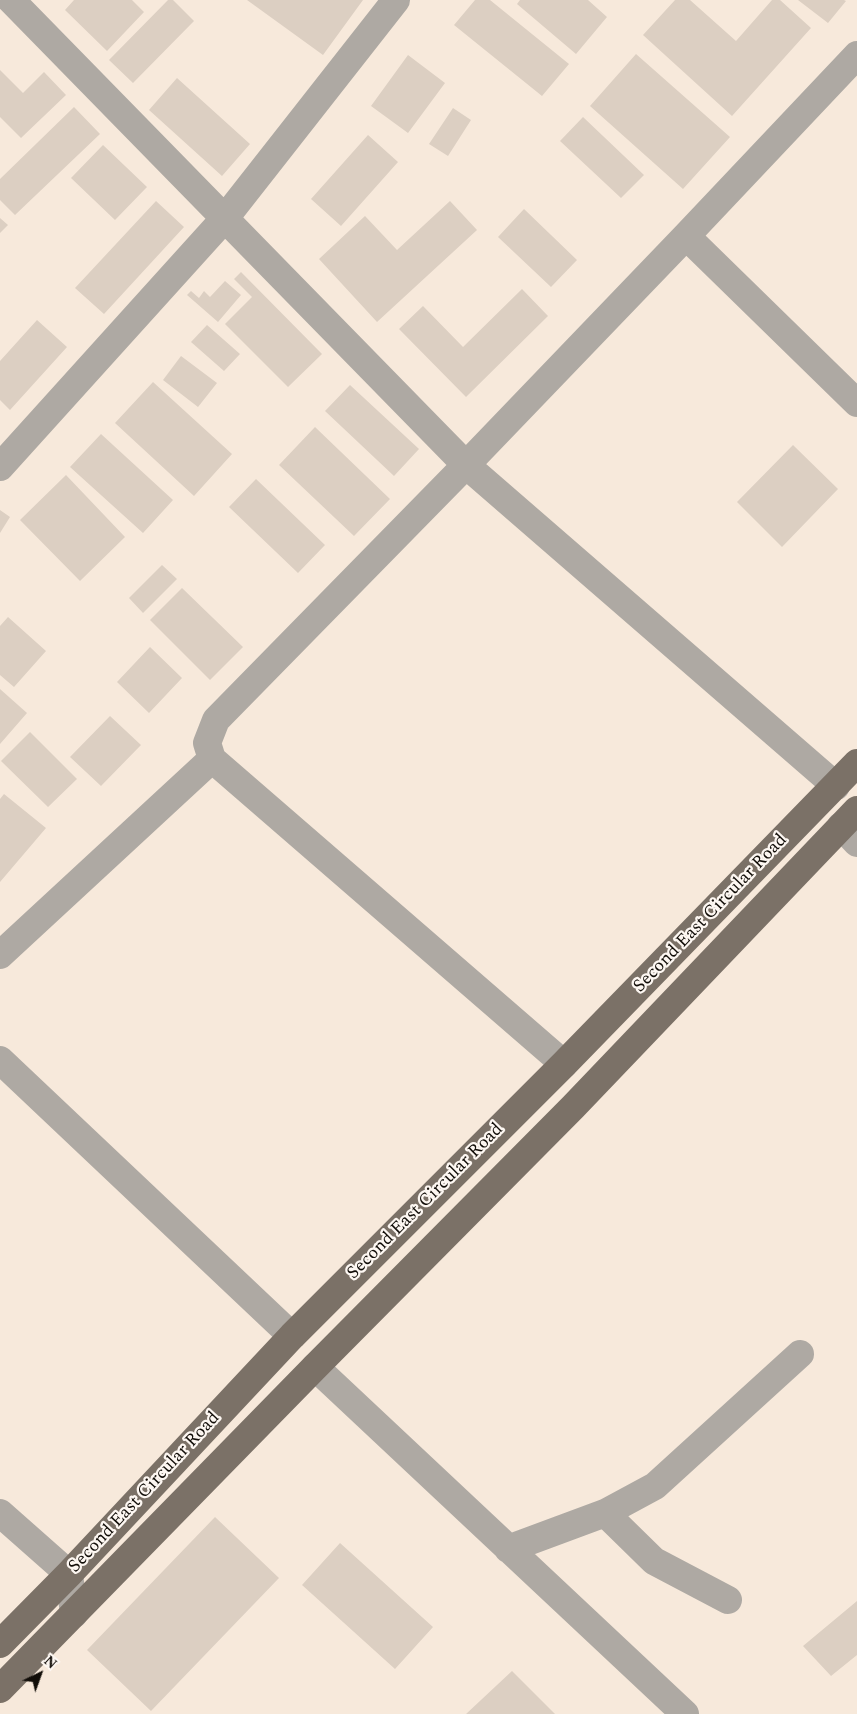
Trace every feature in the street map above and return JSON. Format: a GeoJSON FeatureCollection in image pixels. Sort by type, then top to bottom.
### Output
{"type":"FeatureCollection","features":[{"type":"Feature","properties":{"kind":"main road","name":"Second East Circular Road"},"geometry":{"type":"LineString","coordinates":[[0,1644],[70,1574],[292,1336],[564,1064],[857,763]]}},
{"type":"Feature","properties":{"kind":"main road","name":"Second East Circular Road"},"geometry":{"type":"LineString","coordinates":[[0,1689],[315,1367],[852,826]]}},
{"type":"Feature","properties":{"kind":"street"},"geometry":{"type":"LineString","coordinates":[[0,8],[8,0]]}},
{"type":"Feature","properties":{"kind":"street"},"geometry":{"type":"LineString","coordinates":[[12,0],[466,465],[836,786]]}},
{"type":"Feature","properties":{"kind":"street"},"geometry":{"type":"LineString","coordinates":[[0,467],[225,218],[396,0]]}},
{"type":"Feature","properties":{"kind":"street"},"geometry":{"type":"LineString","coordinates":[[564,1064],[212,759],[207,743],[216,720],[466,465],[857,55]]}},
{"type":"Feature","properties":{"kind":"street"},"geometry":{"type":"LineString","coordinates":[[686,236],[857,404]]}},
{"type":"Feature","properties":{"kind":"street"},"geometry":{"type":"LineString","coordinates":[[0,956],[212,759]]}},
{"type":"Feature","properties":{"kind":"street"},"geometry":{"type":"LineString","coordinates":[[0,1060],[292,1336]]}},
{"type":"Feature","properties":{"kind":"street"},"geometry":{"type":"LineString","coordinates":[[508,1549],[605,1513],[656,1486],[800,1354]]}},
{"type":"Feature","properties":{"kind":"street"},"geometry":{"type":"LineString","coordinates":[[315,1367],[684,1714]]}},
{"type":"Feature","properties":{"kind":"street"},"geometry":{"type":"LineString","coordinates":[[0,1513],[70,1574],[74,1614]]}},
{"type":"Feature","properties":{"kind":"street"},"geometry":{"type":"LineString","coordinates":[[605,1513],[654,1561],[728,1600]]}},
{"type":"Feature","properties":{"kind":"building"},"geometry":{"type":"Polygon","coordinates":[[[74,0],[132,0],[144,12],[107,51],[65,10],[74,0]]]}},
{"type":"Feature","properties":{"kind":"building"},"geometry":{"type":"Polygon","coordinates":[[[168,0],[173,0],[194,21],[133,83],[109,60],[168,0]]]}},
{"type":"Feature","properties":{"kind":"building"},"geometry":{"type":"Polygon","coordinates":[[[247,0],[363,0],[323,55],[247,0]]]}},
{"type":"Feature","properties":{"kind":"building"},"geometry":{"type":"Polygon","coordinates":[[[475,0],[490,0],[569,64],[542,96],[454,25],[475,0]]]}},
{"type":"Feature","properties":{"kind":"building"},"geometry":{"type":"Polygon","coordinates":[[[520,0],[588,0],[607,17],[576,54],[517,4],[520,0]]]}},
{"type":"Feature","properties":{"kind":"building"},"geometry":{"type":"Polygon","coordinates":[[[675,0],[690,0],[736,41],[772,0],[780,0],[811,28],[732,116],[643,35],[675,0]]]}},
{"type":"Feature","properties":{"kind":"building"},"geometry":{"type":"Polygon","coordinates":[[[798,0],[844,0],[846,1],[828,23],[798,0]]]}},
{"type":"Feature","properties":{"kind":"building"},"geometry":{"type":"Polygon","coordinates":[[[636,54],[730,137],[683,189],[590,106],[636,54]]]}},
{"type":"Feature","properties":{"kind":"building"},"geometry":{"type":"Polygon","coordinates":[[[408,55],[445,83],[408,133],[371,106],[408,55]]]}},
{"type":"Feature","properties":{"kind":"building"},"geometry":{"type":"Polygon","coordinates":[[[0,70],[23,93],[44,72],[66,95],[21,138],[0,117],[0,70]]]}},
{"type":"Feature","properties":{"kind":"building"},"geometry":{"type":"Polygon","coordinates":[[[177,78],[250,144],[222,176],[149,110],[177,78]]]}},
{"type":"Feature","properties":{"kind":"building"},"geometry":{"type":"Polygon","coordinates":[[[74,107],[100,134],[15,215],[0,200],[0,179],[74,107]]]}},
{"type":"Feature","properties":{"kind":"building"},"geometry":{"type":"Polygon","coordinates":[[[453,108],[471,120],[448,156],[429,144],[453,108]]]}},
{"type":"Feature","properties":{"kind":"building"},"geometry":{"type":"Polygon","coordinates":[[[583,117],[644,175],[621,198],[560,141],[583,117]]]}},
{"type":"Feature","properties":{"kind":"building"},"geometry":{"type":"Polygon","coordinates":[[[368,135],[398,162],[341,226],[311,199],[368,135]]]}},
{"type":"Feature","properties":{"kind":"building"},"geometry":{"type":"Polygon","coordinates":[[[103,145],[147,187],[115,220],[71,178],[103,145]]]}},
{"type":"Feature","properties":{"kind":"building"},"geometry":{"type":"Polygon","coordinates":[[[156,201],[184,227],[104,314],[75,288],[156,201]]]}},
{"type":"Feature","properties":{"kind":"building"},"geometry":{"type":"Polygon","coordinates":[[[450,201],[477,230],[377,322],[319,259],[365,216],[397,250],[450,201]]]}},
{"type":"Feature","properties":{"kind":"building"},"geometry":{"type":"Polygon","coordinates":[[[524,209],[577,260],[551,287],[498,237],[524,209]]]}},
{"type":"Feature","properties":{"kind":"building"},"geometry":{"type":"Polygon","coordinates":[[[0,218],[8,225],[0,233],[0,218]]]}},
{"type":"Feature","properties":{"kind":"building"},"geometry":{"type":"Polygon","coordinates":[[[241,272],[322,354],[288,387],[225,324],[252,297],[234,279],[241,272]]]}},
{"type":"Feature","properties":{"kind":"building"},"geometry":{"type":"Polygon","coordinates":[[[225,281],[241,295],[218,322],[187,295],[191,291],[199,298],[204,291],[210,297],[225,281]]]}},
{"type":"Feature","properties":{"kind":"building"},"geometry":{"type":"Polygon","coordinates":[[[522,289],[548,316],[466,397],[399,329],[423,306],[463,347],[522,289]]]}},
{"type":"Feature","properties":{"kind":"building"},"geometry":{"type":"Polygon","coordinates":[[[37,320],[67,347],[10,410],[0,400],[0,361],[37,320]]]}},
{"type":"Feature","properties":{"kind":"building"},"geometry":{"type":"Polygon","coordinates":[[[207,325],[240,354],[224,371],[191,342],[207,325]]]}},
{"type":"Feature","properties":{"kind":"building"},"geometry":{"type":"Polygon","coordinates":[[[181,356],[217,383],[198,407],[163,380],[181,356]]]}},
{"type":"Feature","properties":{"kind":"building"},"geometry":{"type":"Polygon","coordinates":[[[153,382],[232,454],[194,496],[115,423],[153,382]]]}},
{"type":"Feature","properties":{"kind":"building"},"geometry":{"type":"Polygon","coordinates":[[[350,385],[419,449],[394,476],[325,411],[350,385]]]}},
{"type":"Feature","properties":{"kind":"building"},"geometry":{"type":"Polygon","coordinates":[[[315,427],[390,499],[354,536],[279,465],[315,427]]]}},
{"type":"Feature","properties":{"kind":"building"},"geometry":{"type":"Polygon","coordinates":[[[101,434],[173,500],[143,533],[70,467],[101,434]]]}},
{"type":"Feature","properties":{"kind":"building"},"geometry":{"type":"Polygon","coordinates":[[[793,445],[838,489],[782,547],[737,502],[793,445]]]}},
{"type":"Feature","properties":{"kind":"building"},"geometry":{"type":"Polygon","coordinates":[[[66,475],[125,537],[80,581],[20,520],[66,475]]]}},
{"type":"Feature","properties":{"kind":"building"},"geometry":{"type":"Polygon","coordinates":[[[256,479],[325,545],[298,573],[229,507],[256,479]]]}},
{"type":"Feature","properties":{"kind":"building"},"geometry":{"type":"Polygon","coordinates":[[[0,510],[10,517],[0,533],[0,510]]]}},
{"type":"Feature","properties":{"kind":"building"},"geometry":{"type":"Polygon","coordinates":[[[162,565],[177,579],[143,613],[129,598],[162,565]]]}},
{"type":"Feature","properties":{"kind":"building"},"geometry":{"type":"Polygon","coordinates":[[[182,588],[243,647],[210,680],[150,620],[182,588]]]}},
{"type":"Feature","properties":{"kind":"building"},"geometry":{"type":"Polygon","coordinates":[[[8,617],[46,651],[14,687],[0,675],[0,626],[8,617]]]}},
{"type":"Feature","properties":{"kind":"building"},"geometry":{"type":"Polygon","coordinates":[[[150,647],[182,678],[149,713],[117,682],[150,647]]]}},
{"type":"Feature","properties":{"kind":"building"},"geometry":{"type":"Polygon","coordinates":[[[0,689],[27,713],[0,744],[0,689]]]}},
{"type":"Feature","properties":{"kind":"building"},"geometry":{"type":"Polygon","coordinates":[[[110,716],[141,745],[101,786],[70,757],[110,716]]]}},
{"type":"Feature","properties":{"kind":"building"},"geometry":{"type":"Polygon","coordinates":[[[30,732],[77,779],[48,807],[1,761],[30,732]]]}},
{"type":"Feature","properties":{"kind":"building"},"geometry":{"type":"Polygon","coordinates":[[[4,794],[46,828],[0,882],[0,799],[4,794]]]}},
{"type":"Feature","properties":{"kind":"building"},"geometry":{"type":"Polygon","coordinates":[[[215,1517],[279,1578],[151,1711],[87,1650],[215,1517]]]}},
{"type":"Feature","properties":{"kind":"building"},"geometry":{"type":"Polygon","coordinates":[[[340,1543],[433,1627],[395,1669],[302,1585],[340,1543]]]}},
{"type":"Feature","properties":{"kind":"building"},"geometry":{"type":"Polygon","coordinates":[[[857,1601],[857,1655],[831,1676],[803,1646],[857,1601]]]}},
{"type":"Feature","properties":{"kind":"building"},"geometry":{"type":"Polygon","coordinates":[[[512,1671],[555,1714],[466,1714],[512,1671]]]}}]}
